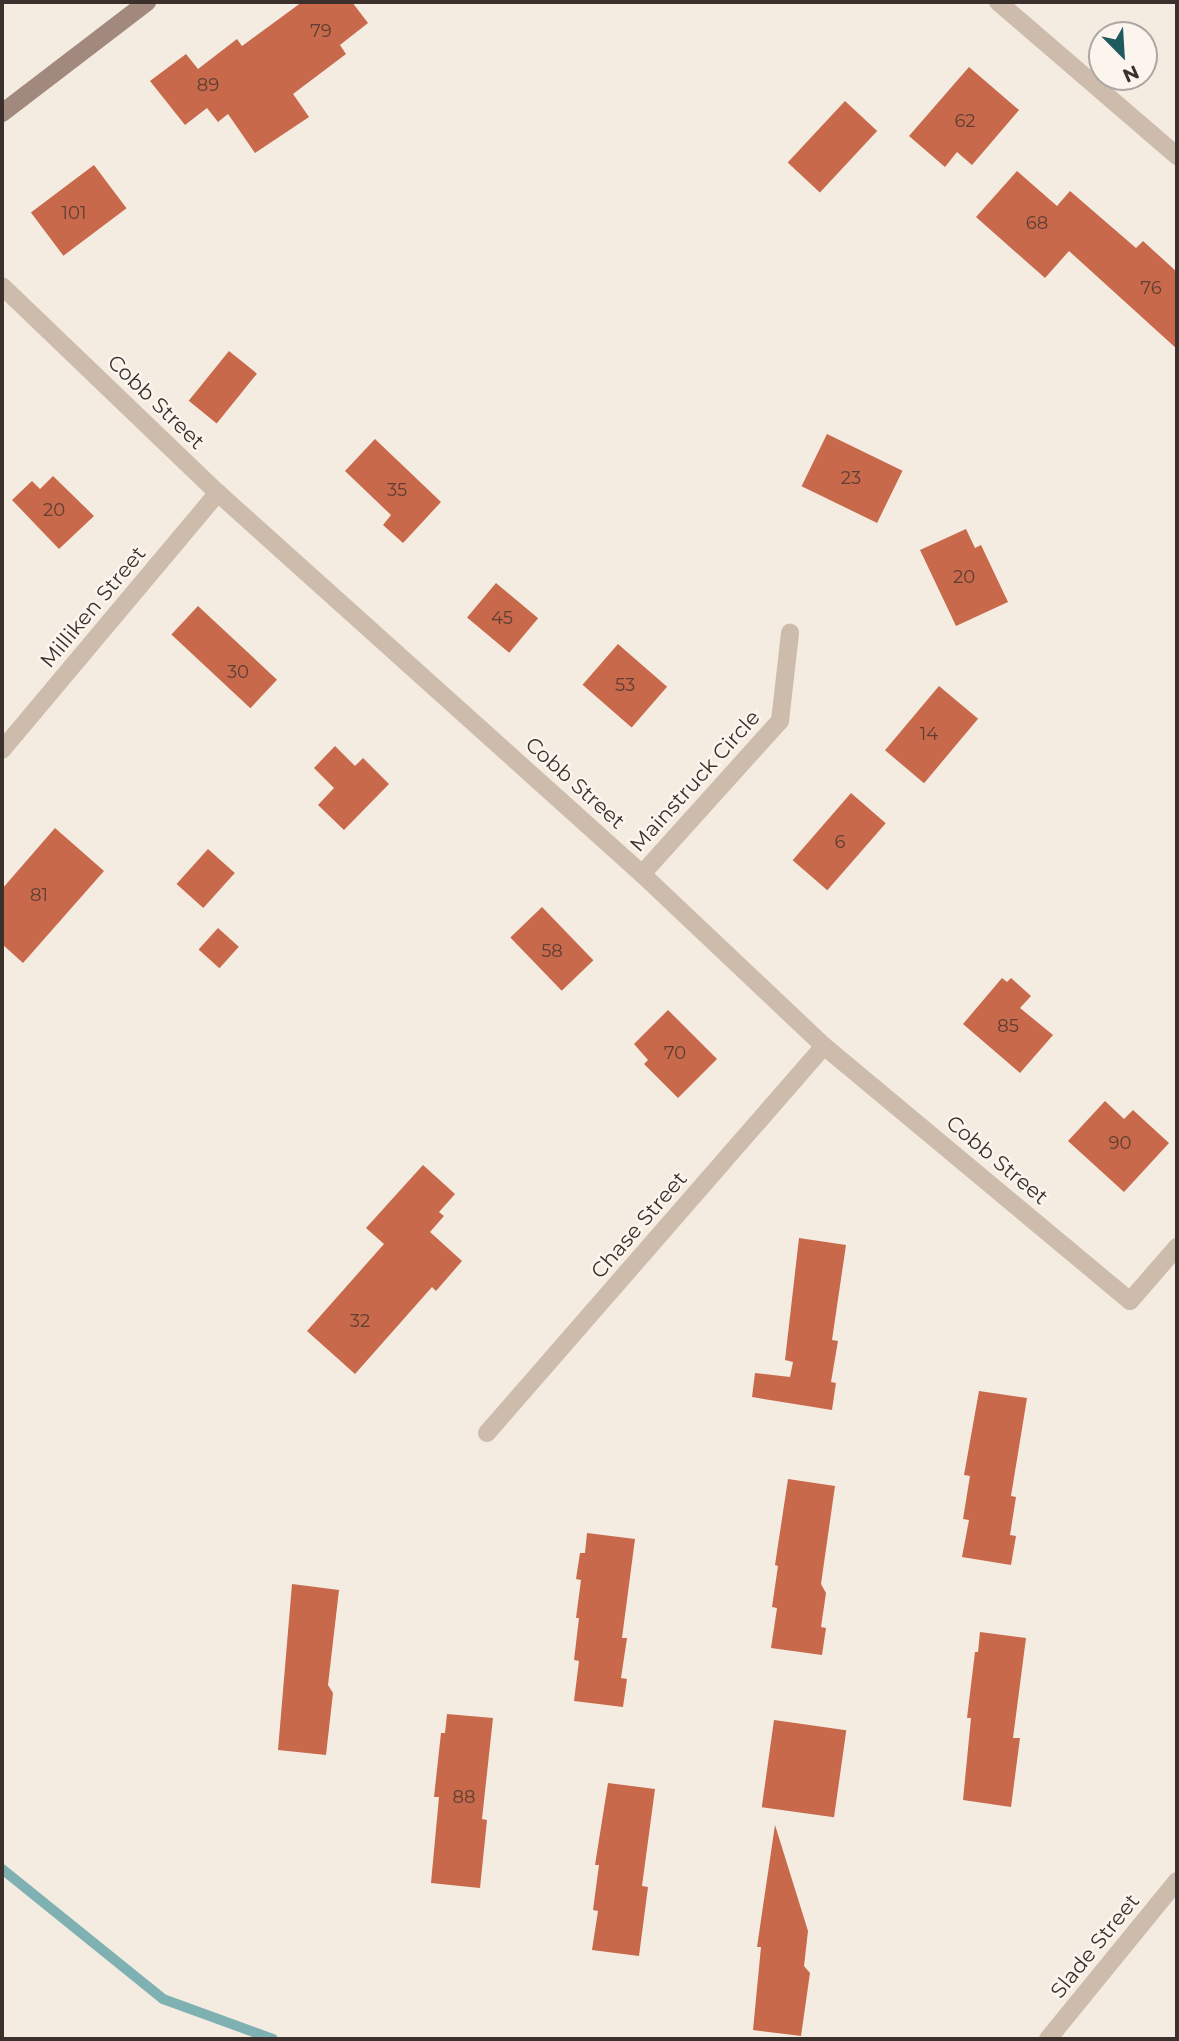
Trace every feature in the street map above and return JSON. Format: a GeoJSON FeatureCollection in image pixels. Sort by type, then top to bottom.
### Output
{"type":"FeatureCollection","features":[{"type":"Feature","properties":{"kind":"main road"},"geometry":{"type":"LineString","coordinates":[[2,113],[147,2]]}},
{"type":"Feature","properties":{"kind":"street"},"geometry":{"type":"LineString","coordinates":[[998,2],[1177,156]]}},
{"type":"Feature","properties":{"kind":"street","name":"Cobb Street"},"geometry":{"type":"LineString","coordinates":[[2,286],[218,494],[642,874],[824,1046],[1130,1301],[1177,1248]]}},
{"type":"Feature","properties":{"kind":"street","name":"Milliken Street"},"geometry":{"type":"LineString","coordinates":[[2,750],[218,494]]}},
{"type":"Feature","properties":{"kind":"street","name":"Mainstruck Circle"},"geometry":{"type":"LineString","coordinates":[[642,874],[780,721],[790,633]]}},
{"type":"Feature","properties":{"kind":"street","name":"Chase Street"},"geometry":{"type":"LineString","coordinates":[[488,1433],[824,1046]]}},
{"type":"Feature","properties":{"kind":"street","name":"Slade Street"},"geometry":{"type":"LineString","coordinates":[[1048,2039],[1177,1881]]}},
{"type":"Feature","properties":{"kind":"building"},"geometry":{"type":"Polygon","coordinates":[[[302,2],[352,2],[368,23],[340,45],[346,54],[293,94],[309,117],[255,153],[228,114],[218,122],[207,108],[185,125],[150,81],[186,54],[198,69],[237,39],[242,46],[302,2]]]}},
{"type":"Feature","properties":{"kind":"building"},"geometry":{"type":"Polygon","coordinates":[[[969,67],[1019,110],[972,165],[957,152],[945,167],[909,136],[969,67]]]}},
{"type":"Feature","properties":{"kind":"building"},"geometry":{"type":"Polygon","coordinates":[[[845,101],[877,131],[820,192],[788,162],[845,101]]]}},
{"type":"Feature","properties":{"kind":"building"},"geometry":{"type":"Polygon","coordinates":[[[94,165],[126,208],[63,256],[31,213],[94,165]]]}},
{"type":"Feature","properties":{"kind":"building"},"geometry":{"type":"Polygon","coordinates":[[[1017,171],[1057,206],[1070,191],[1136,248],[1143,241],[1177,272],[1177,349],[1069,251],[1045,278],[976,217],[1017,171]]]}},
{"type":"Feature","properties":{"kind":"building"},"geometry":{"type":"Polygon","coordinates":[[[229,351],[257,374],[217,423],[189,401],[229,351]]]}},
{"type":"Feature","properties":{"kind":"building"},"geometry":{"type":"Polygon","coordinates":[[[827,434],[902,471],[877,523],[802,486],[827,434]]]}},
{"type":"Feature","properties":{"kind":"building"},"geometry":{"type":"Polygon","coordinates":[[[375,439],[441,502],[403,543],[383,525],[391,515],[345,471],[375,439]]]}},
{"type":"Feature","properties":{"kind":"building"},"geometry":{"type":"Polygon","coordinates":[[[53,476],[94,516],[59,549],[12,500],[32,481],[40,489],[53,476]]]}},
{"type":"Feature","properties":{"kind":"building"},"geometry":{"type":"Polygon","coordinates":[[[966,529],[975,548],[981,545],[1008,602],[956,626],[920,550],[966,529]]]}},
{"type":"Feature","properties":{"kind":"building"},"geometry":{"type":"Polygon","coordinates":[[[496,583],[538,618],[509,653],[467,617],[496,583]]]}},
{"type":"Feature","properties":{"kind":"building"},"geometry":{"type":"Polygon","coordinates":[[[198,606],[277,680],[250,708],[171,635],[198,606]]]}},
{"type":"Feature","properties":{"kind":"building"},"geometry":{"type":"Polygon","coordinates":[[[618,644],[667,687],[632,727],[583,685],[618,644]]]}},
{"type":"Feature","properties":{"kind":"building"},"geometry":{"type":"Polygon","coordinates":[[[939,686],[978,719],[924,783],[885,750],[939,686]]]}},
{"type":"Feature","properties":{"kind":"building"},"geometry":{"type":"Polygon","coordinates":[[[335,746],[355,766],[363,758],[389,784],[344,830],[318,805],[334,788],[314,768],[335,746]]]}},
{"type":"Feature","properties":{"kind":"building"},"geometry":{"type":"Polygon","coordinates":[[[851,793],[886,823],[827,890],[793,860],[851,793]]]}},
{"type":"Feature","properties":{"kind":"building"},"geometry":{"type":"Polygon","coordinates":[[[55,828],[104,871],[23,963],[2,944],[2,889],[55,828]]]}},
{"type":"Feature","properties":{"kind":"building"},"geometry":{"type":"Polygon","coordinates":[[[208,849],[235,873],[203,908],[177,884],[208,849]]]}},
{"type":"Feature","properties":{"kind":"building"},"geometry":{"type":"Polygon","coordinates":[[[542,907],[593,960],[562,991],[510,938],[542,907]]]}},
{"type":"Feature","properties":{"kind":"building"},"geometry":{"type":"Polygon","coordinates":[[[218,928],[239,947],[219,968],[199,950],[218,928]]]}},
{"type":"Feature","properties":{"kind":"building"},"geometry":{"type":"Polygon","coordinates":[[[1002,978],[1007,982],[1011,978],[1031,996],[1020,1008],[1053,1035],[1020,1073],[963,1024],[1002,978]]]}},
{"type":"Feature","properties":{"kind":"building"},"geometry":{"type":"Polygon","coordinates":[[[668,1010],[717,1059],[678,1098],[644,1064],[648,1060],[634,1044],[668,1010]]]}},
{"type":"Feature","properties":{"kind":"building"},"geometry":{"type":"Polygon","coordinates":[[[1105,1101],[1124,1119],[1133,1110],[1169,1143],[1124,1192],[1068,1141],[1105,1101]]]}},
{"type":"Feature","properties":{"kind":"building"},"geometry":{"type":"Polygon","coordinates":[[[423,1165],[455,1194],[439,1212],[444,1216],[430,1232],[462,1261],[436,1291],[432,1287],[355,1374],[307,1331],[384,1244],[366,1228],[423,1165]]]}},
{"type":"Feature","properties":{"kind":"building"},"geometry":{"type":"Polygon","coordinates":[[[799,1238],[846,1245],[832,1340],[838,1341],[831,1382],[836,1383],[832,1410],[752,1397],[755,1373],[790,1377],[793,1362],[785,1360],[799,1238]]]}},
{"type":"Feature","properties":{"kind":"building"},"geometry":{"type":"Polygon","coordinates":[[[979,1391],[1027,1398],[1011,1496],[1016,1497],[1010,1535],[1016,1536],[1011,1565],[962,1557],[969,1520],[963,1519],[970,1476],[964,1475],[979,1391]]]}},
{"type":"Feature","properties":{"kind":"building"},"geometry":{"type":"Polygon","coordinates":[[[788,1479],[835,1486],[821,1584],[826,1593],[821,1627],[826,1628],[822,1655],[771,1648],[777,1608],[772,1607],[778,1566],[775,1565],[788,1479]]]}},
{"type":"Feature","properties":{"kind":"building"},"geometry":{"type":"Polygon","coordinates":[[[587,1533],[635,1539],[622,1638],[627,1638],[621,1678],[627,1679],[623,1707],[574,1701],[579,1661],[574,1660],[579,1618],[576,1618],[581,1580],[576,1579],[580,1553],[585,1553],[587,1533]]]}},
{"type":"Feature","properties":{"kind":"building"},"geometry":{"type":"Polygon","coordinates":[[[292,1584],[339,1590],[328,1685],[333,1693],[326,1755],[278,1750],[292,1584]]]}},
{"type":"Feature","properties":{"kind":"building"},"geometry":{"type":"Polygon","coordinates":[[[980,1632],[1026,1638],[1013,1738],[1020,1738],[1011,1807],[963,1800],[971,1718],[967,1718],[980,1632]]]}},
{"type":"Feature","properties":{"kind":"building"},"geometry":{"type":"Polygon","coordinates":[[[447,1714],[493,1718],[482,1819],[487,1820],[480,1888],[431,1883],[439,1797],[434,1797],[441,1733],[445,1733],[447,1714]]]}},
{"type":"Feature","properties":{"kind":"building"},"geometry":{"type":"Polygon","coordinates":[[[774,1720],[846,1730],[834,1817],[762,1807],[774,1720]]]}},
{"type":"Feature","properties":{"kind":"building"},"geometry":{"type":"Polygon","coordinates":[[[608,1783],[655,1789],[642,1886],[648,1887],[639,1956],[592,1950],[598,1911],[593,1910],[599,1865],[595,1865],[608,1783]]]}},
{"type":"Feature","properties":{"kind":"building"},"geometry":{"type":"Polygon","coordinates":[[[775,1825],[808,1931],[804,1966],[810,1973],[801,2036],[753,2030],[761,1947],[757,1947],[775,1825]]]}},
{"type":"Feature","properties":{"kind":"waterway"},"geometry":{"type":"LineString","coordinates":[[2,1869],[163,1999],[273,2039]]}}]}
